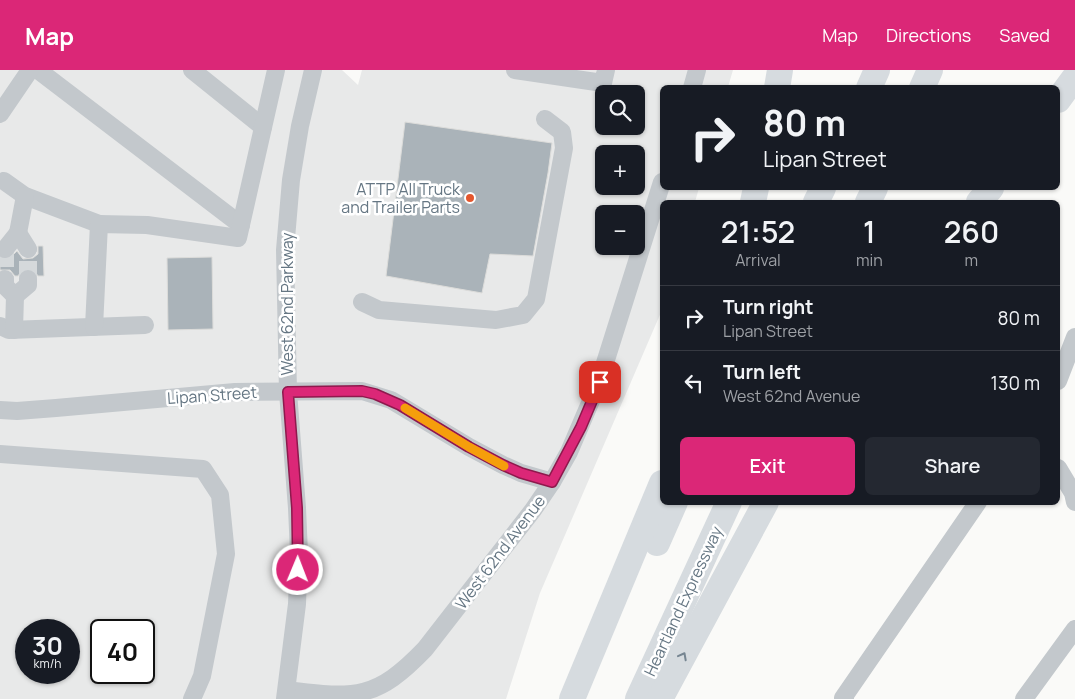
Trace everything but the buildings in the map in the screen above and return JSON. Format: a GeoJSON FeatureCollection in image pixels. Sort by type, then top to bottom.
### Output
{"type":"FeatureCollection","features":[{"type":"Feature","properties":{"kind":"highway"},"geometry":{"type":"LineString","coordinates":[[777,85],[780,70]]}},
{"type":"Feature","properties":{"kind":"highway"},"geometry":{"type":"LineString","coordinates":[[870,85],[877,70]]}},
{"type":"Feature","properties":{"kind":"highway"},"geometry":{"type":"LineString","coordinates":[[923,85],[930,70]]}},
{"type":"Feature","properties":{"kind":"highway"},"geometry":{"type":"LineString","coordinates":[[1060,97],[1075,77]]}},
{"type":"Feature","properties":{"kind":"highway"},"geometry":{"type":"LineString","coordinates":[[1060,102],[1075,87]]}},
{"type":"Feature","properties":{"kind":"highway"},"geometry":{"type":"LineString","coordinates":[[981,200],[989,190]]}},
{"type":"Feature","properties":{"kind":"highway"},"geometry":{"type":"LineString","coordinates":[[572,699],[660,488]]}},
{"type":"Feature","properties":{"kind":"highway"},"geometry":{"type":"LineString","coordinates":[[586,699],[674,505]]}},
{"type":"Feature","properties":{"kind":"highway","name":"Heartland Expressway"},"geometry":{"type":"LineString","coordinates":[[638,699],[728,505]]}},
{"type":"Feature","properties":{"kind":"highway"},"geometry":{"type":"LineString","coordinates":[[660,699],[764,505]]}},
{"type":"Feature","properties":{"kind":"street"},"geometry":{"type":"LineString","coordinates":[[0,114],[30,70]]}},
{"type":"Feature","properties":{"kind":"street"},"geometry":{"type":"LineString","coordinates":[[38,70],[241,225]]}},
{"type":"Feature","properties":{"kind":"street"},"geometry":{"type":"LineString","coordinates":[[192,70],[263,127]]}},
{"type":"Feature","properties":{"kind":"street"},"geometry":{"type":"LineString","coordinates":[[2,183],[25,196],[99,224],[147,225],[238,238],[276,70]]}},
{"type":"Feature","properties":{"kind":"street","name":"West 62nd Parkway"},"geometry":{"type":"LineString","coordinates":[[286,694],[297,604],[298,553],[297,508],[288,392],[285,250],[291,180],[300,126],[313,70]]}},
{"type":"Feature","properties":{"kind":"street"},"geometry":{"type":"LineString","coordinates":[[515,70],[569,74],[603,83],[606,70]]}},
{"type":"Feature","properties":{"kind":"street"},"geometry":{"type":"LineString","coordinates":[[693,85],[697,70]]}},
{"type":"Feature","properties":{"kind":"street"},"geometry":{"type":"LineString","coordinates":[[362,302],[379,310],[496,320],[523,315],[536,299],[564,148],[562,132],[545,119]]}},
{"type":"Feature","properties":{"kind":"street","name":"West 62nd Avenue"},"geometry":{"type":"LineString","coordinates":[[286,694],[354,698],[383,688],[410,666],[510,541],[552,482],[581,427],[600,382],[660,188]]}},
{"type":"Feature","properties":{"kind":"street"},"geometry":{"type":"LineString","coordinates":[[5,249],[18,233],[25,196]]}},
{"type":"Feature","properties":{"kind":"street"},"geometry":{"type":"LineString","coordinates":[[94,327],[99,224]]}},
{"type":"Feature","properties":{"kind":"street"},"geometry":{"type":"LineString","coordinates":[[18,233],[28,249]]}},
{"type":"Feature","properties":{"kind":"street"},"geometry":{"type":"LineString","coordinates":[[5,279],[5,286],[15,296]]}},
{"type":"Feature","properties":{"kind":"street"},"geometry":{"type":"LineString","coordinates":[[28,279],[28,285],[15,296],[7,328],[144,325]]}},
{"type":"Feature","properties":{"kind":"street"},"geometry":{"type":"LineString","coordinates":[[1060,376],[1075,337]]}},
{"type":"Feature","properties":{"kind":"street","name":"Lipan Street"},"geometry":{"type":"LineString","coordinates":[[0,410],[56,408],[235,392],[362,391],[375,394],[409,410],[469,447],[503,465],[521,473],[552,482]]}},
{"type":"Feature","properties":{"kind":"street"},"geometry":{"type":"LineString","coordinates":[[0,454],[203,468],[220,494],[226,554],[202,676],[192,699]]}},
{"type":"Feature","properties":{"kind":"street"},"geometry":{"type":"LineString","coordinates":[[1060,471],[1073,493],[1075,502]]}},
{"type":"Feature","properties":{"kind":"street"},"geometry":{"type":"LineString","coordinates":[[843,699],[976,505]]}},
{"type":"Feature","properties":{"kind":"street"},"geometry":{"type":"LineString","coordinates":[[1024,699],[1075,629]]}},
{"type":"Feature","properties":{"kind":"shaded area"},"geometry":{"type":"Polygon","coordinates":[[[0,70],[342,70],[358,85],[362,70],[733,70],[729,85],[660,85],[660,190],[698,190],[696,200],[660,200],[660,315],[540,593],[506,699],[0,699],[0,70]]]}},
{"type":"Feature","properties":{"kind":"tunnel"},"geometry":{"type":"LineString","coordinates":[[5,249],[5,279]]}},
{"type":"Feature","properties":{"kind":"tunnel"},"geometry":{"type":"LineString","coordinates":[[28,249],[28,279]]}},
{"type":"Feature","properties":{"kind":"slow traffic"},"geometry":{"type":"LineString","coordinates":[[405,408],[504,466]]}},
{"type":"Feature","properties":{"kind":"place","name":"ATTP All Truck and Trailer Parts"},"geometry":{"type":"Point","coordinates":[470,198]}},
{"type":"Feature","properties":{"kind":"route"},"geometry":{"type":"LineString","coordinates":[[298,570],[297,508],[288,392],[362,391],[375,394],[391,400],[503,465],[521,473],[552,482],[569,452],[600,382]]}}]}
